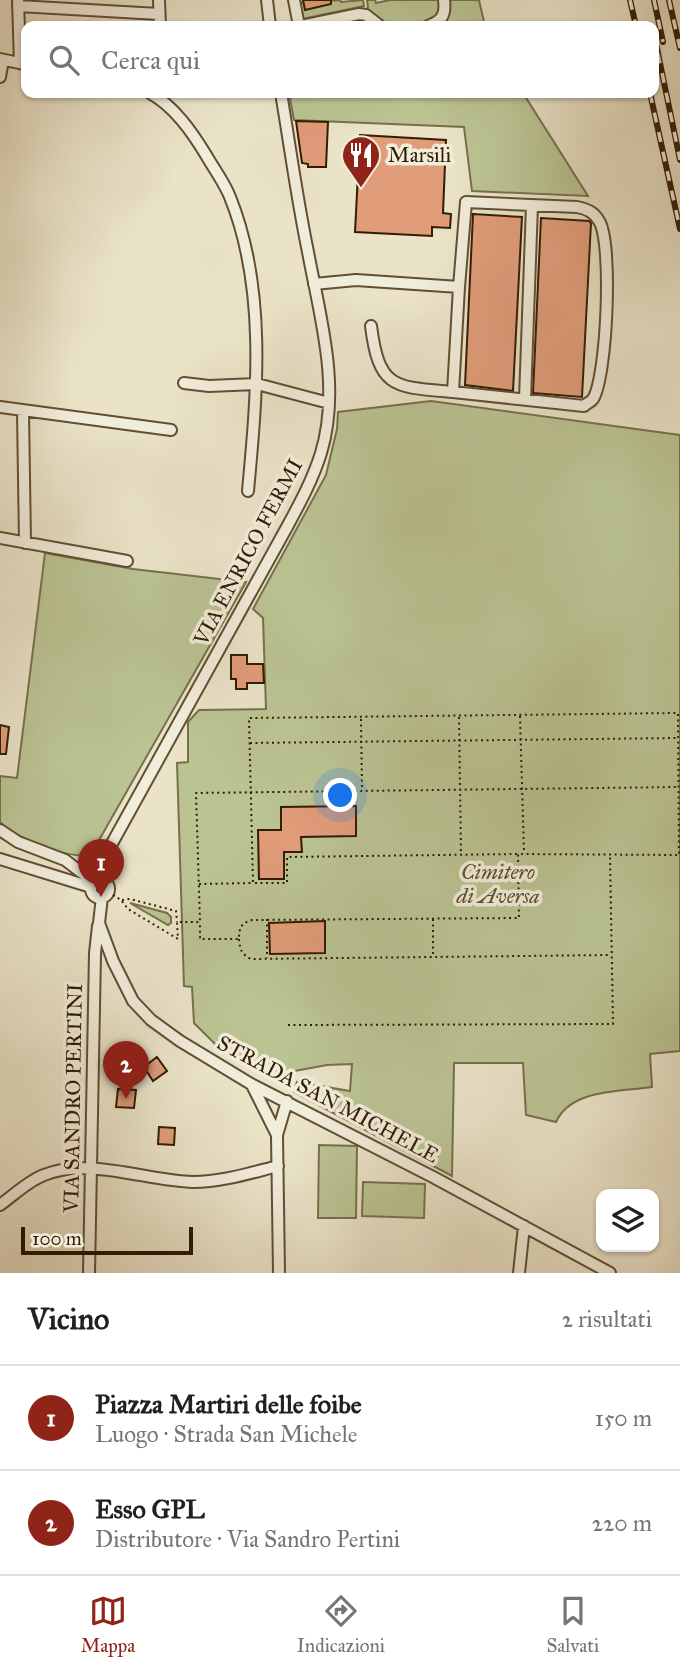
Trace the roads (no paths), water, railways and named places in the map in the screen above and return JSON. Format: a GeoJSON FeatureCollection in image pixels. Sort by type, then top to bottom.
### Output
{"type":"FeatureCollection","features":[{"type":"Feature","properties":{"kind":"street"},"geometry":{"type":"LineString","coordinates":[[159,0],[160,21]]}},
{"type":"Feature","properties":{"kind":"street"},"geometry":{"type":"LineString","coordinates":[[267,0],[269,21]]}},
{"type":"Feature","properties":{"kind":"street"},"geometry":{"type":"LineString","coordinates":[[294,0],[299,21]]}},
{"type":"Feature","properties":{"kind":"street"},"geometry":{"type":"LineString","coordinates":[[439,21],[445,10],[444,0]]}},
{"type":"Feature","properties":{"kind":"street"},"geometry":{"type":"LineString","coordinates":[[21,40],[18,3],[159,14]]}},
{"type":"Feature","properties":{"kind":"street"},"geometry":{"type":"LineString","coordinates":[[325,21],[359,14],[366,15],[374,21]]}},
{"type":"Feature","properties":{"kind":"street"},"geometry":{"type":"LineString","coordinates":[[0,77],[1,59],[21,64]]}},
{"type":"Feature","properties":{"kind":"street"},"geometry":{"type":"LineString","coordinates":[[160,98],[198,142],[229,194],[244,239],[253,293],[257,384],[248,491]]}},
{"type":"Feature","properties":{"kind":"street","name":"VIA ENRICO FERMI"},"geometry":{"type":"LineString","coordinates":[[95,883],[105,856],[310,482],[321,452],[329,403],[329,378],[323,326],[282,98]]}},
{"type":"Feature","properties":{"kind":"street"},"geometry":{"type":"LineString","coordinates":[[371,326],[375,356],[384,374],[396,384],[416,389],[584,406],[593,398],[601,374],[607,313],[606,248],[601,223],[590,210],[577,207],[466,202],[453,392]]}},
{"type":"Feature","properties":{"kind":"street"},"geometry":{"type":"LineString","coordinates":[[525,399],[532,205]]}},
{"type":"Feature","properties":{"kind":"street"},"geometry":{"type":"LineString","coordinates":[[314,284],[356,280],[459,287]]}},
{"type":"Feature","properties":{"kind":"street"},"geometry":{"type":"LineString","coordinates":[[184,383],[209,386],[257,384],[329,403]]}},
{"type":"Feature","properties":{"kind":"street"},"geometry":{"type":"LineString","coordinates":[[0,407],[171,430]]}},
{"type":"Feature","properties":{"kind":"street"},"geometry":{"type":"LineString","coordinates":[[23,411],[25,542]]}},
{"type":"Feature","properties":{"kind":"street"},"geometry":{"type":"LineString","coordinates":[[0,538],[127,561]]}},
{"type":"Feature","properties":{"kind":"street"},"geometry":{"type":"LineString","coordinates":[[0,830],[18,842],[65,860],[95,883]]}},
{"type":"Feature","properties":{"kind":"street"},"geometry":{"type":"LineString","coordinates":[[0,859],[95,883]]}},
{"type":"Feature","properties":{"kind":"street","name":"STRADA SAN MICHELE"},"geometry":{"type":"LineString","coordinates":[[95,883],[94,896],[105,895],[99,923],[123,984],[132,1001],[152,1020],[180,1041],[251,1084],[610,1273]]}},
{"type":"Feature","properties":{"kind":"street","name":"VIA SANDRO PERTINI"},"geometry":{"type":"LineString","coordinates":[[89,1273],[95,953],[99,923]]}},
{"type":"Feature","properties":{"kind":"street"},"geometry":{"type":"LineString","coordinates":[[251,1084],[277,1135]]}},
{"type":"Feature","properties":{"kind":"street"},"geometry":{"type":"LineString","coordinates":[[279,1273],[277,1135],[287,1101]]}},
{"type":"Feature","properties":{"kind":"street"},"geometry":{"type":"LineString","coordinates":[[0,1205],[45,1175],[90,1169],[193,1182],[230,1178],[278,1166]]}},
{"type":"Feature","properties":{"kind":"street"},"geometry":{"type":"LineString","coordinates":[[519,1273],[524,1226]]}},
{"type":"Feature","properties":{"kind":"railway"},"geometry":{"type":"LineString","coordinates":[[630,0],[635,21]]}},
{"type":"Feature","properties":{"kind":"railway"},"geometry":{"type":"LineString","coordinates":[[654,0],[658,21]]}},
{"type":"Feature","properties":{"kind":"railway"},"geometry":{"type":"LineString","coordinates":[[669,0],[680,48]]}},
{"type":"Feature","properties":{"kind":"railway"},"geometry":{"type":"LineString","coordinates":[[659,23],[663,42]]}},
{"type":"Feature","properties":{"kind":"railway"},"geometry":{"type":"LineString","coordinates":[[659,58],[680,160]]}},
{"type":"Feature","properties":{"kind":"railway"},"geometry":{"type":"LineString","coordinates":[[651,98],[680,229]]}},
{"type":"Feature","properties":{"kind":"place","name":"Marsili"},"geometry":{"type":"Point","coordinates":[361,189]}},
{"type":"Feature","properties":{"kind":"place","name":"Piazza Martiri delle foibe"},"geometry":{"type":"Point","coordinates":[101,897]}},
{"type":"Feature","properties":{"kind":"place","name":"Esso GPL"},"geometry":{"type":"Point","coordinates":[126,1099]}},
{"type":"Feature","properties":{"kind":"park label","name":"Cimitero di Aversa"},"geometry":{"type":"Point","coordinates":[498,884]}}]}
